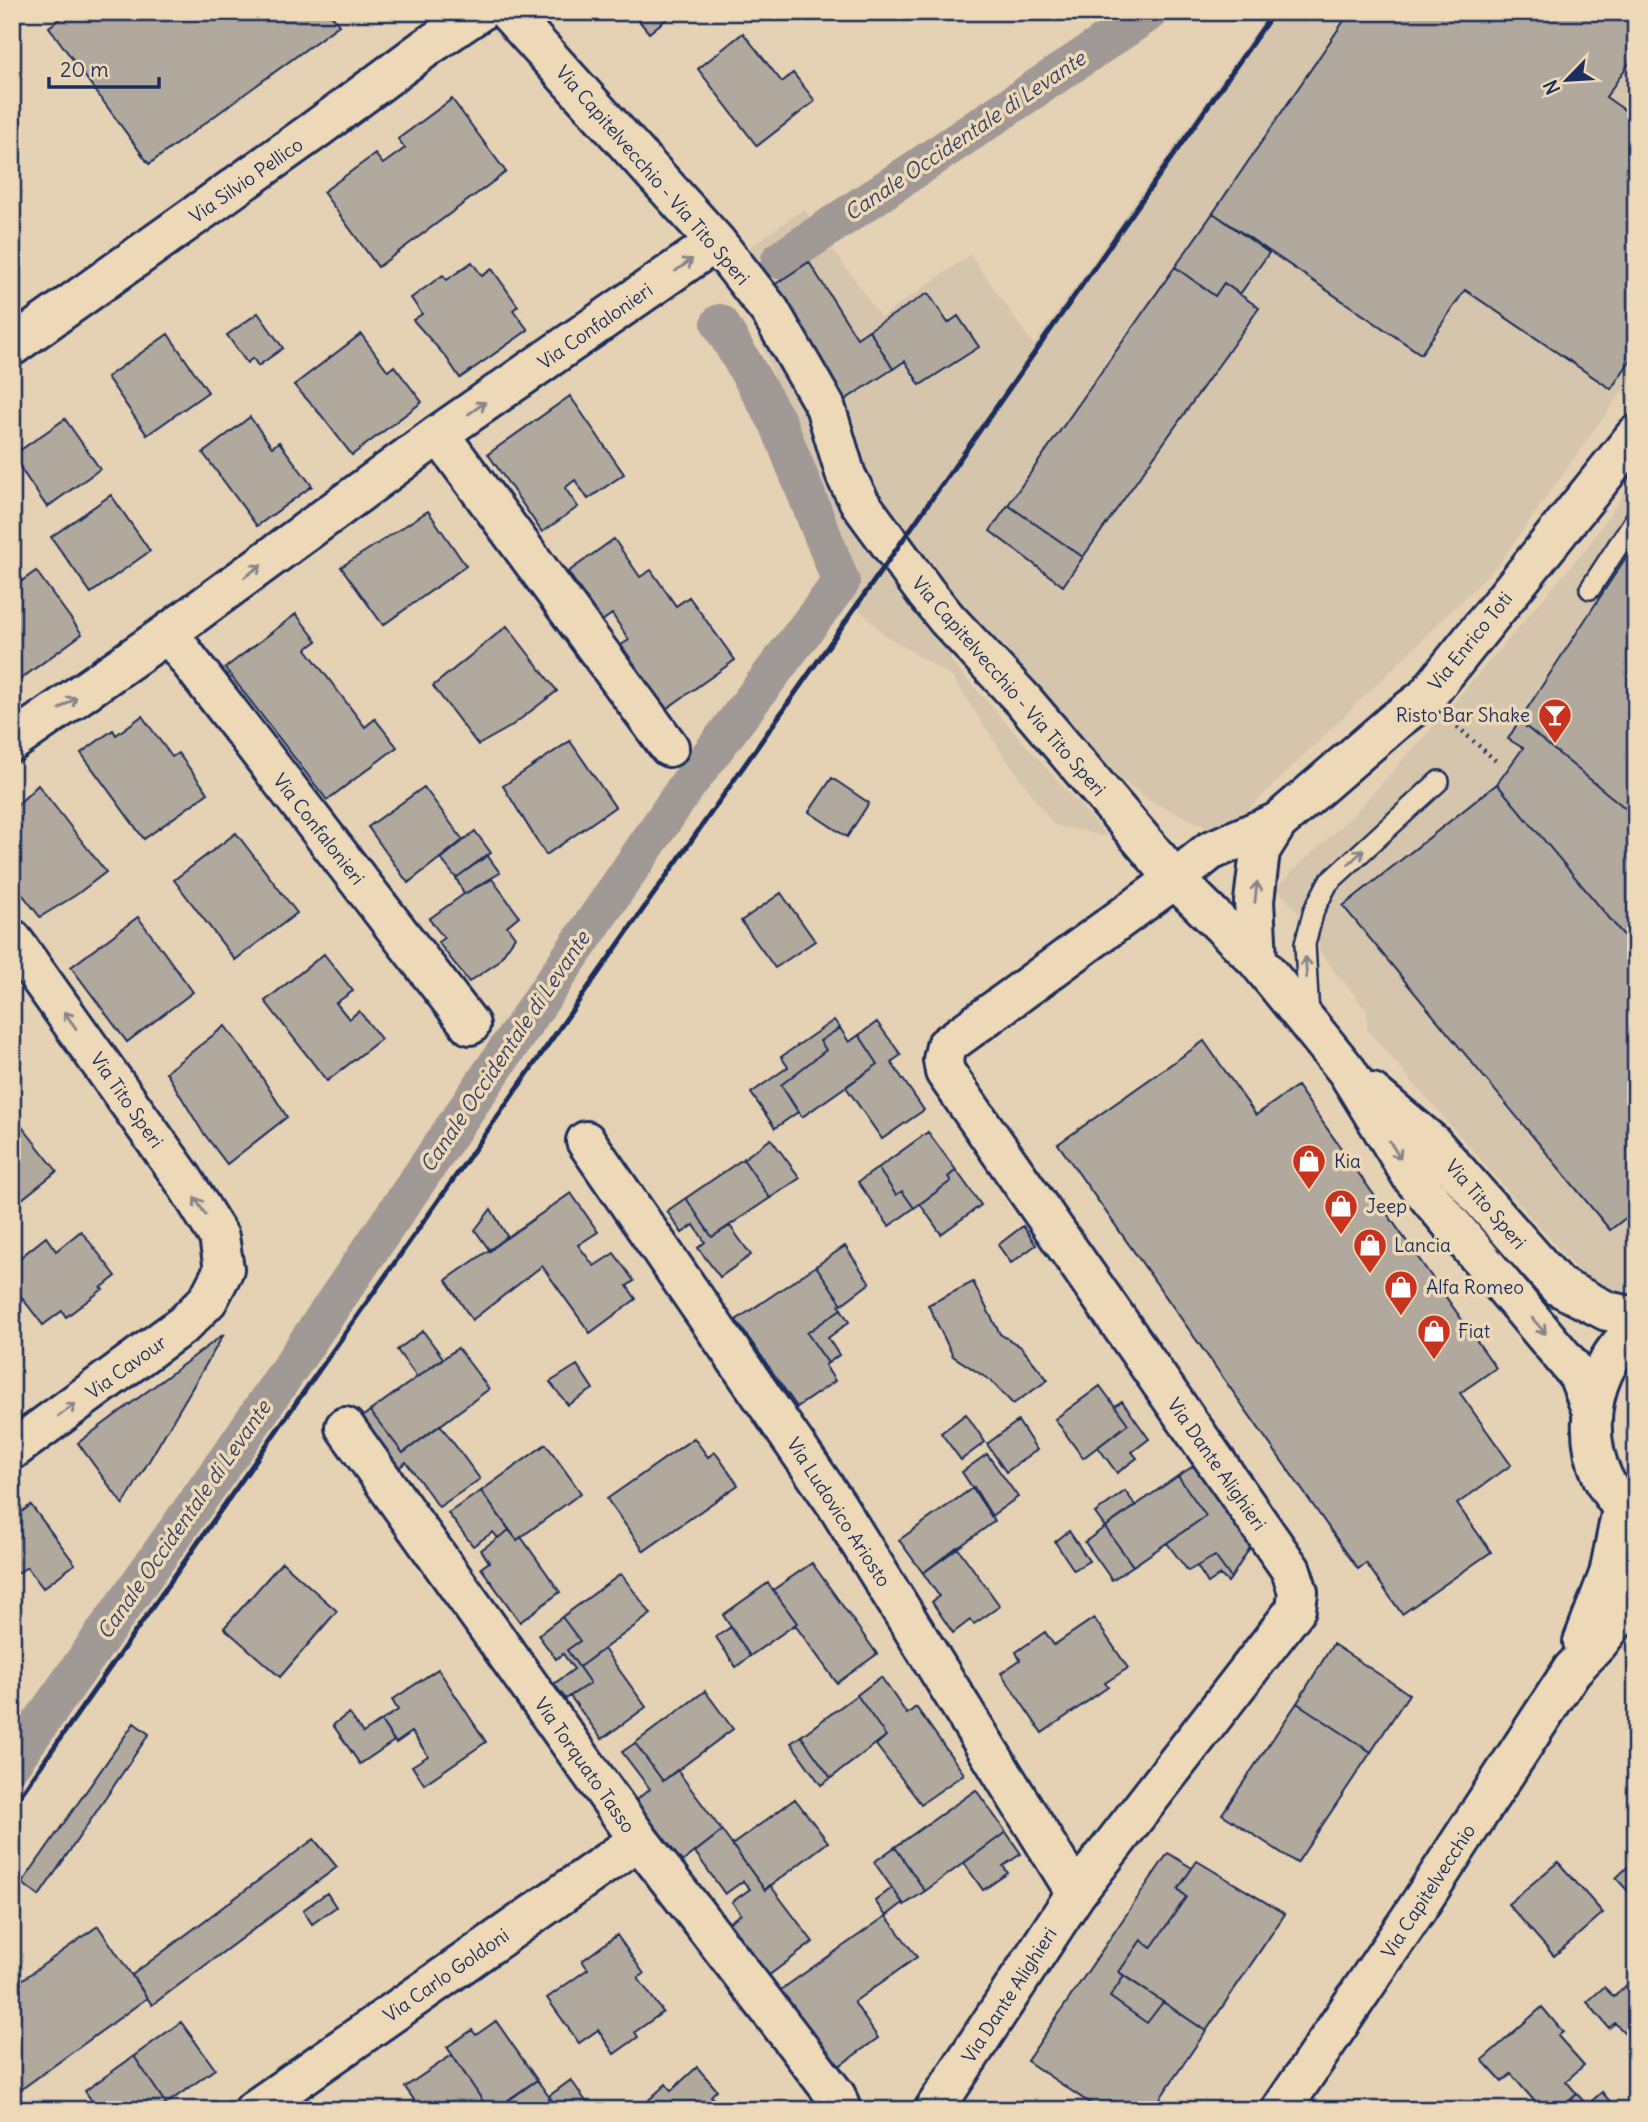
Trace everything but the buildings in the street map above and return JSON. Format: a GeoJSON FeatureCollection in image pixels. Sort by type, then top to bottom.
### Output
{"type":"FeatureCollection","features":[{"type":"Feature","properties":{"kind":"street","name":"Via Silvio Pellico"},"geometry":{"type":"LineString","coordinates":[[12,346],[479,12]]}},
{"type":"Feature","properties":{"kind":"street","name":"Via Capitelvecchio - Via Tito Speri"},"geometry":{"type":"LineString","coordinates":[[508,12],[716,242],[770,311],[825,406],[846,476],[860,503],[947,619],[1024,701],[1175,878],[1257,960],[1346,1071]]}},
{"type":"Feature","properties":{"kind":"street","name":"Via Confalonieri"},"geometry":{"type":"LineString","coordinates":[[12,742],[168,633],[439,434],[716,242]]}},
{"type":"Feature","properties":{"kind":"street"},"geometry":{"type":"LineString","coordinates":[[439,434],[669,747]]}},
{"type":"Feature","properties":{"kind":"street","name":"Via Enrico Toti"},"geometry":{"type":"LineString","coordinates":[[1257,960],[1254,901],[1260,851],[1278,822],[1425,698],[1636,435]]}},
{"type":"Feature","properties":{"kind":"street","name":"Via Confalonieri"},"geometry":{"type":"LineString","coordinates":[[168,633],[470,1025]]}},
{"type":"Feature","properties":{"kind":"street","name":"Via Enrico Toti"},"geometry":{"type":"LineString","coordinates":[[1175,878],[1210,850],[1278,822]]}},
{"type":"Feature","properties":{"kind":"street","name":"Via Dante Alighieri"},"geometry":{"type":"LineString","coordinates":[[934,2110],[1076,1893],[1296,1609],[1298,1592],[1291,1570],[945,1072],[943,1060],[946,1046],[1175,878]]}},
{"type":"Feature","properties":{"kind":"street","name":"Via Tito Speri"},"geometry":{"type":"LineString","coordinates":[[12,939],[183,1179],[219,1237],[224,1269]]}},
{"type":"Feature","properties":{"kind":"street"},"geometry":{"type":"LineString","coordinates":[[1346,1071],[1412,1177],[1578,1375],[1591,1409]]}},
{"type":"Feature","properties":{"kind":"street","name":"Via Tito Speri"},"geometry":{"type":"LineString","coordinates":[[1346,1071],[1433,1144],[1558,1286],[1607,1311],[1636,1317]]}},
{"type":"Feature","properties":{"kind":"street","name":"Via Ludovico Ariosto"},"geometry":{"type":"LineString","coordinates":[[586,1141],[836,1504],[1076,1893]]}},
{"type":"Feature","properties":{"kind":"street","name":"Via Cavour"},"geometry":{"type":"LineString","coordinates":[[12,1450],[184,1324],[208,1300],[224,1269]]}},
{"type":"Feature","properties":{"kind":"street"},"geometry":{"type":"LineString","coordinates":[[1629,1513],[1608,1489],[1596,1460],[1591,1409],[1612,1354],[1636,1330]]}},
{"type":"Feature","properties":{"kind":"street","name":"Via Torquato Tasso"},"geometry":{"type":"LineString","coordinates":[[345,1427],[639,1840],[833,2105]]}},
{"type":"Feature","properties":{"kind":"street","name":"Via Capitelvecchio"},"geometry":{"type":"LineString","coordinates":[[1572,1670],[1629,1513]]}},
{"type":"Feature","properties":{"kind":"street","name":"Via Capitelvecchio"},"geometry":{"type":"LineString","coordinates":[[1281,2110],[1572,1670],[1598,1643],[1636,1594]]}},
{"type":"Feature","properties":{"kind":"street","name":"Via Carlo Goldoni"},"geometry":{"type":"LineString","coordinates":[[254,2110],[639,1840]]}},
{"type":"Feature","properties":{"kind":"lane"},"geometry":{"type":"LineString","coordinates":[[1591,589],[1636,518]]}},
{"type":"Feature","properties":{"kind":"lane"},"geometry":{"type":"LineString","coordinates":[[1309,1025],[1305,944],[1314,910],[1328,883],[1439,781]]}},
{"type":"Feature","properties":{"kind":"path"},"geometry":{"type":"LineString","coordinates":[[1425,698],[1497,762]]}},
{"type":"Feature","properties":{"kind":"shaded area"},"geometry":{"type":"Polygon","coordinates":[[[1269,12],[1636,12],[1636,372],[1498,565],[1235,823],[1207,827],[1152,802],[1079,749],[905,565],[893,583],[954,641],[950,660],[1108,837],[1054,825],[952,677],[885,635],[828,579],[811,502],[771,368],[741,294],[740,254],[804,209],[881,317],[970,255],[1034,345],[1269,12]]]}},
{"type":"Feature","properties":{"kind":"shaded area"},"geometry":{"type":"Polygon","coordinates":[[[1636,476],[1636,1293],[1623,1296],[1578,1271],[1367,1030],[1367,1011],[1320,953],[1318,937],[1276,887],[1352,816],[1429,731],[1585,550],[1636,476]]]}},
{"type":"Feature","properties":{"kind":"waterway","name":"Canale Occidentale di Levante"},"geometry":{"type":"LineString","coordinates":[[780,260],[1150,12]]}},
{"type":"Feature","properties":{"kind":"waterway","name":"Canale Occidentale di Levante"},"geometry":{"type":"LineString","coordinates":[[12,1763],[235,1448],[686,787],[841,582],[778,423],[720,323]]}},
{"type":"Feature","properties":{"kind":"railway"},"geometry":{"type":"LineString","coordinates":[[12,1807],[1274,12]]}},
{"type":"Feature","properties":{"kind":"place","name":"Risto Bar Shake"},"geometry":{"type":"Point","coordinates":[1555,745]}},
{"type":"Feature","properties":{"kind":"place","name":"Kia"},"geometry":{"type":"Point","coordinates":[1309,1191]}},
{"type":"Feature","properties":{"kind":"place","name":"Jeep"},"geometry":{"type":"Point","coordinates":[1341,1236]}},
{"type":"Feature","properties":{"kind":"place","name":"Lancia"},"geometry":{"type":"Point","coordinates":[1370,1275]}},
{"type":"Feature","properties":{"kind":"place","name":"Alfa Romeo"},"geometry":{"type":"Point","coordinates":[1401,1317]}},
{"type":"Feature","properties":{"kind":"place","name":"Fiat"},"geometry":{"type":"Point","coordinates":[1434,1361]}}]}
